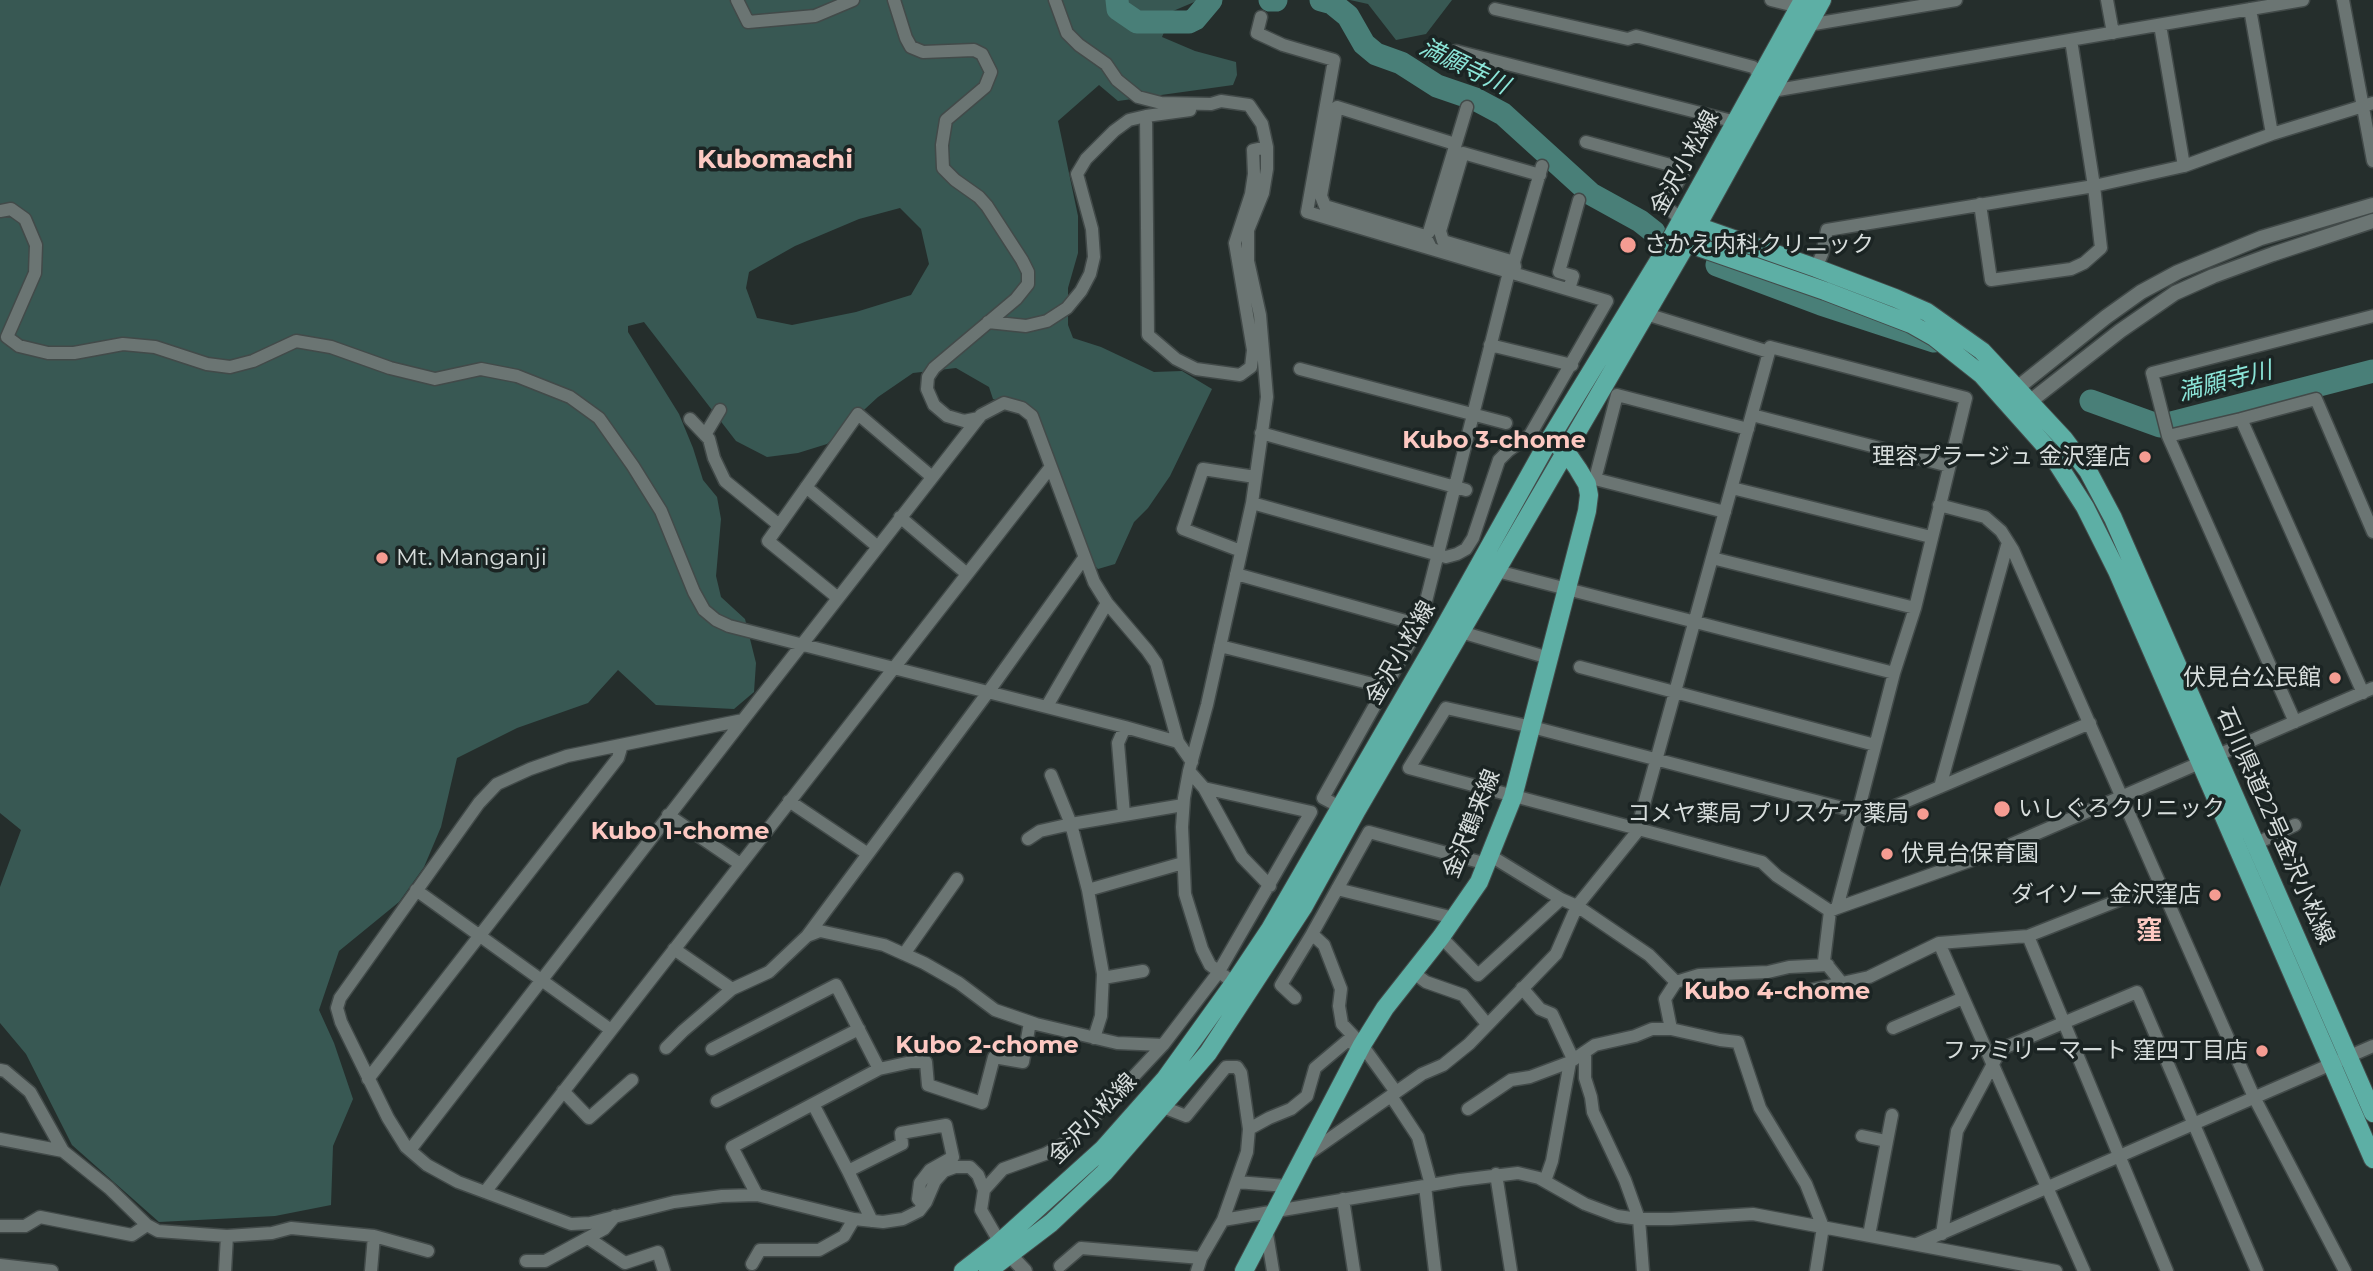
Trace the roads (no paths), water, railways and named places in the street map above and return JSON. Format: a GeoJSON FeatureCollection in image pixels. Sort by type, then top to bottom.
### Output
{"type":"FeatureCollection","features":[{"type":"Feature","properties":{"kind":"main road","name":"金沢小松線"},"geometry":{"type":"LineString","coordinates":[[988,1271],[1004,1249],[1103,1149],[1165,1079],[1270,929],[1548,442],[1637,311],[1772,91],[1822,0]]}},
{"type":"Feature","properties":{"kind":"main road","name":"金沢小松線"},"geometry":{"type":"LineString","coordinates":[[1689,223],[1736,122],[1801,4]]}},
{"type":"Feature","properties":{"kind":"main road","name":"石川県道22号金沢小松線"},"geometry":{"type":"LineString","coordinates":[[1689,223],[1816,268],[1927,312],[1982,351],[2024,407],[2098,532],[2209,759],[2255,844],[2340,1060],[2373,1159]]}},
{"type":"Feature","properties":{"kind":"main road","name":"石川県道22号金沢小松線"},"geometry":{"type":"LineString","coordinates":[[1679,241],[1825,291],[1911,324],[1934,337],[2011,393]]}},
{"type":"Feature","properties":{"kind":"main road","name":"金沢小松線"},"geometry":{"type":"LineString","coordinates":[[963,1271],[1051,1223],[1104,1173],[1208,1053],[1304,906],[1565,450],[1637,311]]}},
{"type":"Feature","properties":{"kind":"main road"},"geometry":{"type":"LineString","coordinates":[[1548,442],[1565,450],[1591,481]]}},
{"type":"Feature","properties":{"kind":"main road","name":"金沢鶴来線"},"geometry":{"type":"LineString","coordinates":[[1244,1271],[1286,1186],[1362,1046],[1385,1008],[1441,937],[1479,882],[1489,860],[1513,797],[1532,727],[1587,511],[1591,481]]}},
{"type":"Feature","properties":{"kind":"main road","name":"石川県道22号金沢小松線"},"geometry":{"type":"LineString","coordinates":[[2209,759],[2340,1060],[2373,1113]]}},
{"type":"Feature","properties":{"kind":"street"},"geometry":{"type":"LineString","coordinates":[[737,0],[748,22],[815,16],[853,0]]}},
{"type":"Feature","properties":{"kind":"street"},"geometry":{"type":"LineString","coordinates":[[894,0],[911,47],[923,52],[974,50],[982,54],[991,72],[985,87],[946,120],[943,169],[987,206],[1028,272],[1028,284],[1022,292],[934,368],[928,377],[927,389],[934,405],[947,416],[964,421],[979,418],[1004,403],[1022,408],[1032,416],[1094,582],[1107,603],[1156,663],[1178,741],[1190,767],[1242,857],[1270,886]]}},
{"type":"Feature","properties":{"kind":"street"},"geometry":{"type":"LineString","coordinates":[[1055,0],[1068,33],[1079,45],[1106,64],[1116,80],[1138,97],[1161,103],[1203,104],[1221,101],[1250,105],[1262,124],[1267,147],[1263,193],[1248,230],[1248,261],[1259,315],[1267,397],[1252,503],[1183,805],[1185,894],[1210,965],[1234,983]]}},
{"type":"Feature","properties":{"kind":"street"},"geometry":{"type":"LineString","coordinates":[[1771,0],[1801,4]]}},
{"type":"Feature","properties":{"kind":"street"},"geometry":{"type":"LineString","coordinates":[[1808,25],[1911,4],[1956,0]]}},
{"type":"Feature","properties":{"kind":"street"},"geometry":{"type":"LineString","coordinates":[[2107,0],[2113,33]]}},
{"type":"Feature","properties":{"kind":"street"},"geometry":{"type":"LineString","coordinates":[[1772,91],[2303,0]]}},
{"type":"Feature","properties":{"kind":"street"},"geometry":{"type":"LineString","coordinates":[[2343,0],[2368,104],[2373,161]]}},
{"type":"Feature","properties":{"kind":"street"},"geometry":{"type":"LineString","coordinates":[[1495,9],[1628,39],[1636,36],[1753,66],[1760,76]]}},
{"type":"Feature","properties":{"kind":"street"},"geometry":{"type":"LineString","coordinates":[[2250,9],[2272,134]]}},
{"type":"Feature","properties":{"kind":"street"},"geometry":{"type":"LineString","coordinates":[[1261,17],[1257,33],[1283,45],[1334,60],[1307,212],[1513,269]]}},
{"type":"Feature","properties":{"kind":"street"},"geometry":{"type":"LineString","coordinates":[[2160,24],[2184,166]]}},
{"type":"Feature","properties":{"kind":"street"},"geometry":{"type":"LineString","coordinates":[[1980,204],[1992,280],[2060,272],[2084,263],[2101,248],[2071,40]]}},
{"type":"Feature","properties":{"kind":"street"},"geometry":{"type":"LineString","coordinates":[[1456,51],[1736,122]]}},
{"type":"Feature","properties":{"kind":"street"},"geometry":{"type":"LineString","coordinates":[[988,322],[1026,326],[1047,321],[1068,308],[1090,274],[1094,257],[1091,229],[1077,174],[1086,159],[1129,120],[1195,109],[1203,104]]}},
{"type":"Feature","properties":{"kind":"street"},"geometry":{"type":"LineString","coordinates":[[1816,268],[1827,230],[2094,186],[2184,166],[2272,134],[2368,104]]}},
{"type":"Feature","properties":{"kind":"street"},"geometry":{"type":"LineString","coordinates":[[1431,248],[1425,236],[1325,206],[1321,196],[1337,107],[1455,144]]}},
{"type":"Feature","properties":{"kind":"street"},"geometry":{"type":"LineString","coordinates":[[1425,236],[1429,232],[1467,107]]}},
{"type":"Feature","properties":{"kind":"street"},"geometry":{"type":"LineString","coordinates":[[1146,116],[1147,335],[1176,359],[1196,369],[1240,375],[1251,367],[1253,350],[1235,243],[1251,194],[1254,150],[1267,147]]}},
{"type":"Feature","properties":{"kind":"street"},"geometry":{"type":"LineString","coordinates":[[1586,142],[1685,169],[1665,206],[1689,223]]}},
{"type":"Feature","properties":{"kind":"street"},"geometry":{"type":"LineString","coordinates":[[1340,807],[1323,798],[1420,625],[1437,556],[1460,489],[1473,413],[1490,345],[1513,269],[1541,171],[1463,153],[1440,231],[1443,241],[1513,269],[1569,289],[1769,352]]}},
{"type":"Feature","properties":{"kind":"street"},"geometry":{"type":"LineString","coordinates":[[1569,289],[1573,276],[1559,272],[1579,200]]}},
{"type":"Feature","properties":{"kind":"street"},"geometry":{"type":"LineString","coordinates":[[2011,393],[2096,324],[2141,292],[2178,272],[2261,239],[2373,205]]}},
{"type":"Feature","properties":{"kind":"street"},"geometry":{"type":"LineString","coordinates":[[0,211],[11,209],[25,219],[36,245],[35,273],[7,337],[19,346],[48,353],[74,353],[123,344],[155,347],[207,365],[230,367],[253,361],[296,341],[331,347],[390,368],[435,379],[481,369],[517,376],[570,397],[599,418],[661,511],[694,592],[704,610],[716,620],[729,626],[1178,741]]}},
{"type":"Feature","properties":{"kind":"street"},"geometry":{"type":"LineString","coordinates":[[2024,407],[2120,331],[2175,293],[2273,254],[2373,221]]}},
{"type":"Feature","properties":{"kind":"street"},"geometry":{"type":"LineString","coordinates":[[1252,503],[1437,556],[1457,554],[1466,549],[1480,520],[1499,460],[1530,435],[1607,301]]}},
{"type":"Feature","properties":{"kind":"street"},"geometry":{"type":"LineString","coordinates":[[2295,722],[2166,428],[2152,373],[2373,316]]}},
{"type":"Feature","properties":{"kind":"street"},"geometry":{"type":"LineString","coordinates":[[1490,345],[1572,365]]}},
{"type":"Feature","properties":{"kind":"street"},"geometry":{"type":"LineString","coordinates":[[1302,1158],[1422,1074],[1443,1065],[1469,1044],[1556,954],[1577,906],[1638,828],[1770,347],[1966,398],[1915,608],[1894,673],[1834,909],[1824,961],[1841,982]]}},
{"type":"Feature","properties":{"kind":"street"},"geometry":{"type":"LineString","coordinates":[[1300,369],[1506,423]]}},
{"type":"Feature","properties":{"kind":"street"},"geometry":{"type":"LineString","coordinates":[[1725,512],[1591,481],[1617,395],[1748,429]]}},
{"type":"Feature","properties":{"kind":"street"},"geometry":{"type":"LineString","coordinates":[[2166,428],[2241,419],[2315,400],[2373,532]]}},
{"type":"Feature","properties":{"kind":"street"},"geometry":{"type":"LineString","coordinates":[[705,435],[720,410]]}},
{"type":"Feature","properties":{"kind":"street"},"geometry":{"type":"LineString","coordinates":[[838,598],[768,541],[858,414],[932,477]]}},
{"type":"Feature","properties":{"kind":"street"},"geometry":{"type":"LineString","coordinates":[[1752,415],[1949,466]]}},
{"type":"Feature","properties":{"kind":"street"},"geometry":{"type":"LineString","coordinates":[[410,1150],[979,418]]}},
{"type":"Feature","properties":{"kind":"street"},"geometry":{"type":"LineString","coordinates":[[690,419],[705,435],[725,481],[779,525]]}},
{"type":"Feature","properties":{"kind":"street"},"geometry":{"type":"LineString","coordinates":[[2090,723],[1940,787],[1859,816],[1657,759],[1446,708],[1409,768],[1762,862],[1777,876],[1834,909],[1989,854],[2368,691],[2241,419]]}},
{"type":"Feature","properties":{"kind":"street"},"geometry":{"type":"LineString","coordinates":[[1261,433],[1460,489]]}},
{"type":"Feature","properties":{"kind":"street"},"geometry":{"type":"LineString","coordinates":[[1530,435],[1548,442]]}},
{"type":"Feature","properties":{"kind":"street"},"geometry":{"type":"LineString","coordinates":[[485,1192],[1050,468]]}},
{"type":"Feature","properties":{"kind":"street"},"geometry":{"type":"LineString","coordinates":[[1241,551],[1183,529],[1203,469],[1255,477]]}},
{"type":"Feature","properties":{"kind":"street"},"geometry":{"type":"LineString","coordinates":[[806,487],[878,547]]}},
{"type":"Feature","properties":{"kind":"street"},"geometry":{"type":"LineString","coordinates":[[1732,488],[1931,537]]}},
{"type":"Feature","properties":{"kind":"street"},"geometry":{"type":"LineString","coordinates":[[1939,505],[1985,517],[2001,531],[2008,542],[2254,1097],[2345,1271]]}},
{"type":"Feature","properties":{"kind":"street"},"geometry":{"type":"LineString","coordinates":[[900,517],[967,574]]}},
{"type":"Feature","properties":{"kind":"street"},"geometry":{"type":"LineString","coordinates":[[1940,787],[2008,542]]}},
{"type":"Feature","properties":{"kind":"street"},"geometry":{"type":"LineString","coordinates":[[666,1048],[732,989],[769,972],[807,936],[1084,558]]}},
{"type":"Feature","properties":{"kind":"street"},"geometry":{"type":"LineString","coordinates":[[1712,558],[1915,608]]}},
{"type":"Feature","properties":{"kind":"street"},"geometry":{"type":"LineString","coordinates":[[1497,571],[1894,673]]}},
{"type":"Feature","properties":{"kind":"street"},"geometry":{"type":"LineString","coordinates":[[1236,574],[1420,625]]}},
{"type":"Feature","properties":{"kind":"street"},"geometry":{"type":"LineString","coordinates":[[1047,706],[1107,603]]}},
{"type":"Feature","properties":{"kind":"street"},"geometry":{"type":"LineString","coordinates":[[1461,632],[1549,658]]}},
{"type":"Feature","properties":{"kind":"street"},"geometry":{"type":"LineString","coordinates":[[1220,646],[1385,687]]}},
{"type":"Feature","properties":{"kind":"street"},"geometry":{"type":"LineString","coordinates":[[1580,667],[1875,745]]}},
{"type":"Feature","properties":{"kind":"street"},"geometry":{"type":"LineString","coordinates":[[743,720],[567,756],[497,784],[478,803],[340,998],[337,1008],[341,1022],[368,1079],[388,1118],[410,1150],[427,1165],[458,1182],[571,1224],[590,1223],[674,1202],[757,1195],[854,1219],[903,1219],[919,1211],[935,1181],[944,1171],[955,1167],[970,1167],[978,1175],[984,1190],[981,1210],[1004,1249],[1025,1271]]}},
{"type":"Feature","properties":{"kind":"street"},"geometry":{"type":"LineString","coordinates":[[1125,727],[1118,743],[1125,815]]}},
{"type":"Feature","properties":{"kind":"street"},"geometry":{"type":"LineString","coordinates":[[368,1079],[618,758],[622,745]]}},
{"type":"Feature","properties":{"kind":"street"},"geometry":{"type":"LineString","coordinates":[[1051,775],[1071,824],[1088,890],[1103,978],[1101,1016],[1094,1038]]}},
{"type":"Feature","properties":{"kind":"street"},"geometry":{"type":"LineString","coordinates":[[984,1190],[1003,1170],[1045,1154],[1067,1142],[1105,1107],[1163,1045],[1219,973],[1311,812],[1204,788]]}},
{"type":"Feature","properties":{"kind":"street"},"geometry":{"type":"LineString","coordinates":[[789,801],[868,854]]}},
{"type":"Feature","properties":{"kind":"street"},"geometry":{"type":"LineString","coordinates":[[1028,839],[1040,831],[1071,824],[1183,805]]}},
{"type":"Feature","properties":{"kind":"street"},"geometry":{"type":"LineString","coordinates":[[668,816],[740,864]]}},
{"type":"Feature","properties":{"kind":"street"},"geometry":{"type":"LineString","coordinates":[[2255,844],[2295,825]]}},
{"type":"Feature","properties":{"kind":"street"},"geometry":{"type":"LineString","coordinates":[[1295,998],[1281,985],[1369,831],[1489,860],[1577,906],[1649,955],[1676,982]]}},
{"type":"Feature","properties":{"kind":"street"},"geometry":{"type":"LineString","coordinates":[[1088,890],[1183,863]]}},
{"type":"Feature","properties":{"kind":"street"},"geometry":{"type":"LineString","coordinates":[[904,954],[957,879]]}},
{"type":"Feature","properties":{"kind":"street"},"geometry":{"type":"LineString","coordinates":[[1797,993],[1869,976],[1940,943],[2028,936],[2161,884]]}},
{"type":"Feature","properties":{"kind":"street"},"geometry":{"type":"LineString","coordinates":[[1337,889],[1454,918]]}},
{"type":"Feature","properties":{"kind":"street"},"geometry":{"type":"LineString","coordinates":[[416,890],[611,1030]]}},
{"type":"Feature","properties":{"kind":"street"},"geometry":{"type":"LineString","coordinates":[[1441,937],[1478,975],[1561,899]]}},
{"type":"Feature","properties":{"kind":"street"},"geometry":{"type":"LineString","coordinates":[[807,936],[820,931],[884,945],[959,983],[995,1010],[1030,1022],[1117,1043],[1163,1045]]}},
{"type":"Feature","properties":{"kind":"street"},"geometry":{"type":"LineString","coordinates":[[1312,934],[1324,945],[1341,989],[1339,1006],[1342,1024],[1362,1046],[1418,1137],[1428,1185],[1436,1271]]}},
{"type":"Feature","properties":{"kind":"street"},"geometry":{"type":"LineString","coordinates":[[2028,936],[2166,1271]]}},
{"type":"Feature","properties":{"kind":"street"},"geometry":{"type":"LineString","coordinates":[[1940,943],[2084,1271]]}},
{"type":"Feature","properties":{"kind":"street"},"geometry":{"type":"LineString","coordinates":[[674,949],[732,989]]}},
{"type":"Feature","properties":{"kind":"street"},"geometry":{"type":"LineString","coordinates":[[1671,1029],[1665,999],[1676,982],[1699,975],[1768,972],[1789,967],[1828,965]]}},
{"type":"Feature","properties":{"kind":"street"},"geometry":{"type":"LineString","coordinates":[[1103,978],[1143,971]]}},
{"type":"Feature","properties":{"kind":"street"},"geometry":{"type":"LineString","coordinates":[[1414,973],[1426,982],[1463,995],[1487,1024]]}},
{"type":"Feature","properties":{"kind":"street"},"geometry":{"type":"LineString","coordinates":[[712,1049],[836,985],[879,1069]]}},
{"type":"Feature","properties":{"kind":"street"},"geometry":{"type":"LineString","coordinates":[[1522,988],[1540,1009],[1552,1014],[1571,1060],[1552,1161],[1545,1181]]}},
{"type":"Feature","properties":{"kind":"street"},"geometry":{"type":"LineString","coordinates":[[1942,1234],[1957,1131],[2001,1049],[2137,992],[2257,1271]]}},
{"type":"Feature","properties":{"kind":"street"},"geometry":{"type":"LineString","coordinates":[[1894,1028],[1963,998]]}},
{"type":"Feature","properties":{"kind":"street"},"geometry":{"type":"LineString","coordinates":[[757,1195],[733,1147],[879,1069],[911,1062],[926,1062],[928,1086],[982,1103],[995,1057],[1023,1062],[1030,1022]]}},
{"type":"Feature","properties":{"kind":"street"},"geometry":{"type":"LineString","coordinates":[[717,1101],[859,1029]]}},
{"type":"Feature","properties":{"kind":"street"},"geometry":{"type":"LineString","coordinates":[[1468,1109],[1511,1080],[1530,1077],[1571,1060],[1595,1045],[1635,1036],[1652,1029],[1671,1029],[1738,1042],[1760,1108],[1806,1184],[1823,1227],[1816,1271]]}},
{"type":"Feature","properties":{"kind":"street"},"geometry":{"type":"LineString","coordinates":[[1249,1129],[1291,1109],[1307,1096],[1315,1068],[1347,1041],[1362,1046]]}},
{"type":"Feature","properties":{"kind":"street"},"geometry":{"type":"LineString","coordinates":[[1917,1244],[2373,1046]]}},
{"type":"Feature","properties":{"kind":"street"},"geometry":{"type":"LineString","coordinates":[[1585,1052],[1584,1078],[1593,1112],[1625,1180],[1639,1219],[1643,1271]]}},
{"type":"Feature","properties":{"kind":"street"},"geometry":{"type":"LineString","coordinates":[[1060,1266],[1081,1248],[1199,1264],[1223,1220],[1247,1152],[1249,1129],[1241,1073],[1237,1067],[1226,1067],[1186,1116],[1163,1107]]}},
{"type":"Feature","properties":{"kind":"street"},"geometry":{"type":"LineString","coordinates":[[0,1070],[5,1071],[30,1092],[63,1151],[109,1188],[146,1225],[158,1231],[227,1236],[272,1233],[291,1228],[374,1236],[428,1251]]}},
{"type":"Feature","properties":{"kind":"street"},"geometry":{"type":"LineString","coordinates":[[563,1091],[589,1118],[632,1080]]}},
{"type":"Feature","properties":{"kind":"street"},"geometry":{"type":"LineString","coordinates":[[813,1104],[872,1221]]}},
{"type":"Feature","properties":{"kind":"street"},"geometry":{"type":"LineString","coordinates":[[1869,1235],[1892,1115]]}},
{"type":"Feature","properties":{"kind":"street"},"geometry":{"type":"LineString","coordinates":[[848,1171],[902,1144],[901,1133],[946,1125],[953,1157],[930,1170],[920,1183],[918,1199],[923,1205]]}},
{"type":"Feature","properties":{"kind":"street"},"geometry":{"type":"LineString","coordinates":[[1862,1136],[1886,1141]]}},
{"type":"Feature","properties":{"kind":"street"},"geometry":{"type":"LineString","coordinates":[[0,1139],[63,1151]]}},
{"type":"Feature","properties":{"kind":"street"},"geometry":{"type":"LineString","coordinates":[[1223,1220],[1496,1174],[1518,1173],[1545,1181],[1597,1209],[1617,1216],[1639,1219],[1753,1214],[2056,1271]]}},
{"type":"Feature","properties":{"kind":"street"},"geometry":{"type":"LineString","coordinates":[[1496,1174],[1511,1271]]}},
{"type":"Feature","properties":{"kind":"street"},"geometry":{"type":"LineString","coordinates":[[1237,1182],[1286,1186]]}},
{"type":"Feature","properties":{"kind":"street"},"geometry":{"type":"LineString","coordinates":[[1343,1199],[1354,1271]]}},
{"type":"Feature","properties":{"kind":"street"},"geometry":{"type":"LineString","coordinates":[[526,1261],[545,1261],[604,1229],[615,1216]]}},
{"type":"Feature","properties":{"kind":"street"},"geometry":{"type":"LineString","coordinates":[[0,1226],[26,1226],[40,1217],[132,1235],[146,1225]]}},
{"type":"Feature","properties":{"kind":"street"},"geometry":{"type":"LineString","coordinates":[[752,1264],[760,1250],[819,1250],[844,1236],[854,1219]]}},
{"type":"Feature","properties":{"kind":"street"},"geometry":{"type":"LineString","coordinates":[[1266,1228],[1273,1271]]}},
{"type":"Feature","properties":{"kind":"street"},"geometry":{"type":"LineString","coordinates":[[225,1271],[227,1236]]}},
{"type":"Feature","properties":{"kind":"street"},"geometry":{"type":"LineString","coordinates":[[371,1271],[374,1236]]}},
{"type":"Feature","properties":{"kind":"street"},"geometry":{"type":"LineString","coordinates":[[588,1238],[625,1263],[658,1252],[664,1271]]}},
{"type":"Feature","properties":{"kind":"street"},"geometry":{"type":"LineString","coordinates":[[0,1265],[52,1271]]}},
{"type":"Feature","properties":{"kind":"waterway","name":"満願寺川"},"geometry":{"type":"LineString","coordinates":[[1117,0],[1118,9],[1137,22],[1189,22],[1195,19],[1211,0]]}},
{"type":"Feature","properties":{"kind":"waterway","name":"満願寺川"},"geometry":{"type":"LineString","coordinates":[[1270,0],[1276,0]]}},
{"type":"Feature","properties":{"kind":"waterway","name":"満願寺川"},"geometry":{"type":"LineString","coordinates":[[1321,0],[1332,3],[1348,16],[1364,44],[1376,54],[1401,63],[1437,86],[1475,99],[1503,114],[1591,194],[1640,221],[1654,232]]}},
{"type":"Feature","properties":{"kind":"waterway","name":"満願寺川"},"geometry":{"type":"LineString","coordinates":[[1717,265],[1821,304],[1934,341]]}},
{"type":"Feature","properties":{"kind":"waterway","name":"満願寺川"},"geometry":{"type":"LineString","coordinates":[[2091,401],[2160,426],[2373,371]]}},
{"type":"Feature","properties":{"kind":"place","name":"さかえ内科クリニック"},"geometry":{"type":"Point","coordinates":[1628,245]}},
{"type":"Feature","properties":{"kind":"place","name":"理容プラージュ 金沢窪店"},"geometry":{"type":"Point","coordinates":[2145,457]}},
{"type":"Feature","properties":{"kind":"place","name":"Mt. Manganji"},"geometry":{"type":"Point","coordinates":[382,558]}},
{"type":"Feature","properties":{"kind":"place","name":"伏見台公民館"},"geometry":{"type":"Point","coordinates":[2335,678]}},
{"type":"Feature","properties":{"kind":"place","name":"いしぐろクリニック"},"geometry":{"type":"Point","coordinates":[2002,809]}},
{"type":"Feature","properties":{"kind":"place","name":"コメヤ薬局 プリスケア薬局"},"geometry":{"type":"Point","coordinates":[1923,814]}},
{"type":"Feature","properties":{"kind":"place","name":"伏見台保育園"},"geometry":{"type":"Point","coordinates":[1887,854]}},
{"type":"Feature","properties":{"kind":"place","name":"ダイソー 金沢窪店"},"geometry":{"type":"Point","coordinates":[2215,895]}},
{"type":"Feature","properties":{"kind":"place","name":"ファミリーマート 窪四丁目店"},"geometry":{"type":"Point","coordinates":[2262,1051]}},
{"type":"Feature","properties":{"kind":"district","name":"Kubomachi"},"geometry":{"type":"Point","coordinates":[775,160]}},
{"type":"Feature","properties":{"kind":"district","name":"Kubo 3-chome"},"geometry":{"type":"Point","coordinates":[1494,441]}},
{"type":"Feature","properties":{"kind":"district","name":"Kubo 1-chome"},"geometry":{"type":"Point","coordinates":[680,832]}},
{"type":"Feature","properties":{"kind":"district","name":"窪"},"geometry":{"type":"Point","coordinates":[2149,931]}},
{"type":"Feature","properties":{"kind":"district","name":"Kubo 4-chome"},"geometry":{"type":"Point","coordinates":[1777,992]}},
{"type":"Feature","properties":{"kind":"district","name":"Kubo 2-chome"},"geometry":{"type":"Point","coordinates":[987,1046]}}]}
